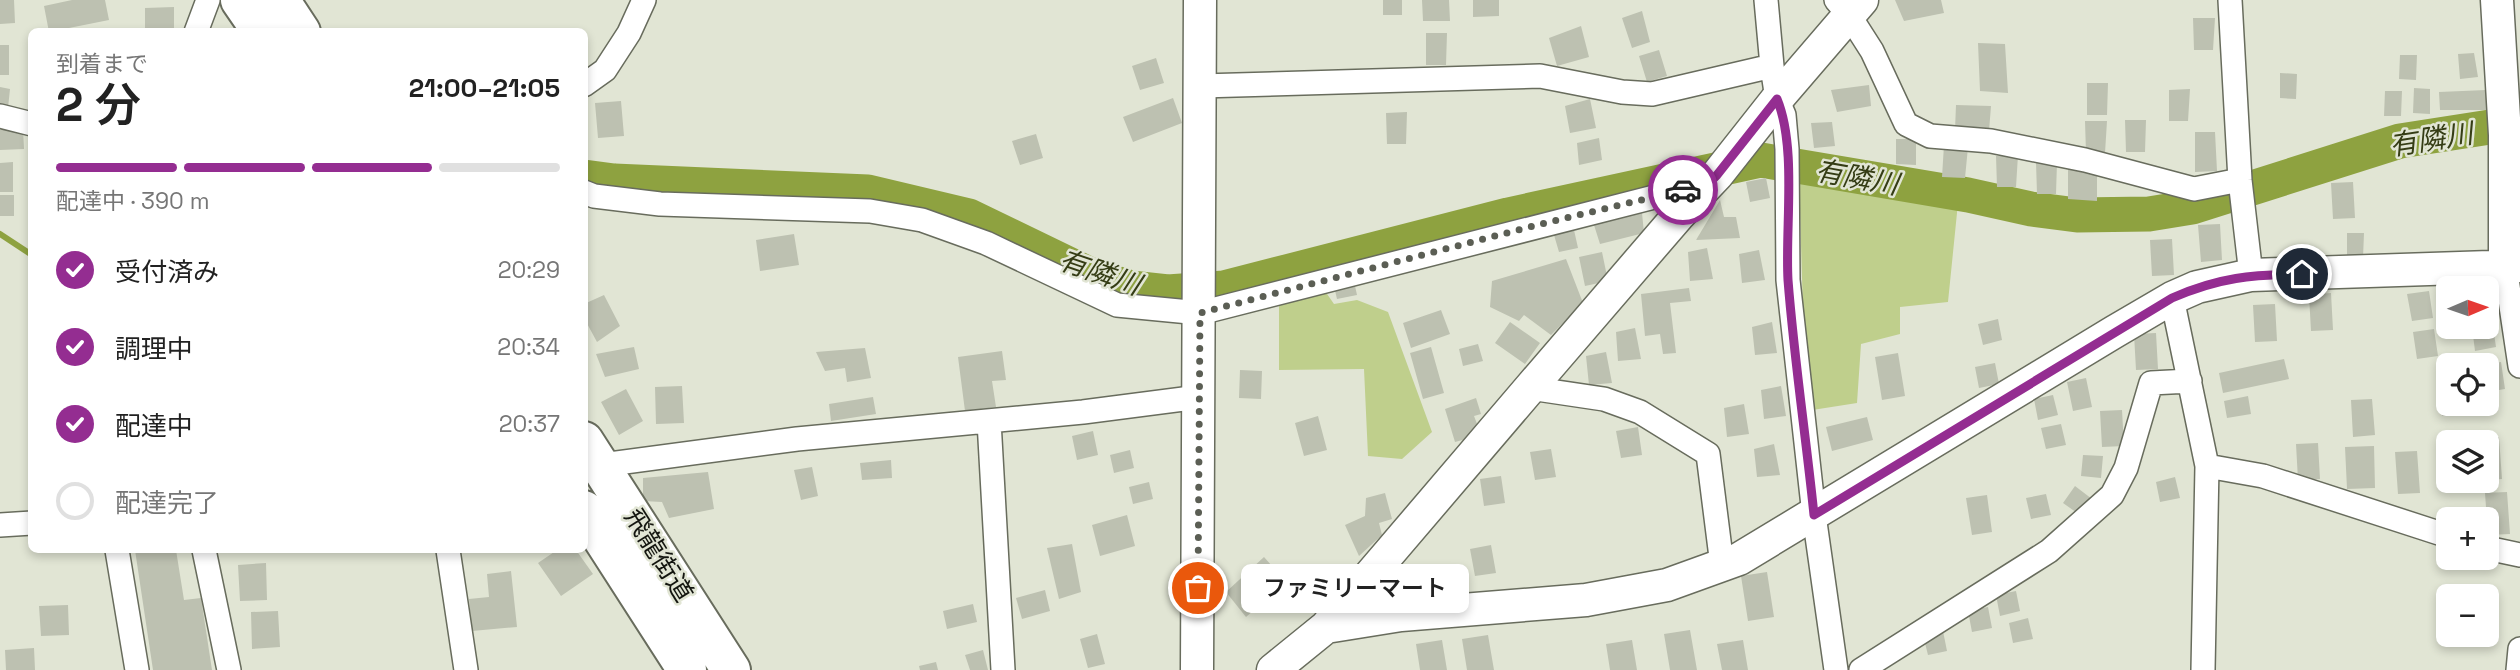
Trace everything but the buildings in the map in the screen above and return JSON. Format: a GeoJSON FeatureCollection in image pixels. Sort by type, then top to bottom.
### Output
{"type":"FeatureCollection","features":[{"type":"Feature","properties":{"kind":"highway"},"geometry":{"type":"LineString","coordinates":[[240,0],[259,28]]}},
{"type":"Feature","properties":{"kind":"highway"},"geometry":{"type":"LineString","coordinates":[[280,0],[298,28]]}},
{"type":"Feature","properties":{"kind":"highway","name":"飛龍街道"},"geometry":{"type":"LineString","coordinates":[[593,453],[731,670]]}},
{"type":"Feature","properties":{"kind":"highway","name":"飛龍街道"},"geometry":{"type":"LineString","coordinates":[[588,516],[687,670]]}},
{"type":"Feature","properties":{"kind":"street"},"geometry":{"type":"LineString","coordinates":[[198,28],[208,0]]}},
{"type":"Feature","properties":{"kind":"street"},"geometry":{"type":"LineString","coordinates":[[588,82],[605,70],[632,26],[644,0]]}},
{"type":"Feature","properties":{"kind":"street"},"geometry":{"type":"LineString","coordinates":[[1197,670],[1200,0]]}},
{"type":"Feature","properties":{"kind":"street"},"geometry":{"type":"LineString","coordinates":[[1766,0],[1772,66],[1777,99],[1784,115],[1787,149],[1788,279],[1814,515],[1836,670]]}},
{"type":"Feature","properties":{"kind":"street"},"geometry":{"type":"LineString","coordinates":[[2230,0],[2241,190],[2250,275]]}},
{"type":"Feature","properties":{"kind":"street"},"geometry":{"type":"LineString","coordinates":[[2497,0],[2520,366]]}},
{"type":"Feature","properties":{"kind":"street"},"geometry":{"type":"LineString","coordinates":[[1273,670],[1326,627],[1720,170],[1849,5],[1906,124],[1930,136],[1992,141],[2085,160],[2194,189],[2241,190]]}},
{"type":"Feature","properties":{"kind":"street"},"geometry":{"type":"LineString","coordinates":[[1201,86],[1540,76],[1622,92],[1652,94],[1772,66]]}},
{"type":"Feature","properties":{"kind":"street"},"geometry":{"type":"LineString","coordinates":[[0,116],[28,123]]}},
{"type":"Feature","properties":{"kind":"street"},"geometry":{"type":"LineString","coordinates":[[588,194],[660,204],[870,211],[922,220],[986,243],[1117,305],[1200,297],[1720,170]]}},
{"type":"Feature","properties":{"kind":"street"},"geometry":{"type":"LineString","coordinates":[[1326,627],[1401,615],[1586,600],[1667,585],[1738,559],[2172,298],[2218,280],[2250,275],[2512,266]]}},
{"type":"Feature","properties":{"kind":"street"},"geometry":{"type":"LineString","coordinates":[[2172,298],[2207,466],[2203,670]]}},
{"type":"Feature","properties":{"kind":"street"},"geometry":{"type":"LineString","coordinates":[[1861,670],[2049,551],[2112,495],[2126,468],[2151,383],[2190,381]]}},
{"type":"Feature","properties":{"kind":"street"},"geometry":{"type":"LineString","coordinates":[[1530,388],[1604,399],[1640,412],[1708,454],[1722,565]]}},
{"type":"Feature","properties":{"kind":"street"},"geometry":{"type":"LineString","coordinates":[[593,453],[797,439],[1199,397]]}},
{"type":"Feature","properties":{"kind":"street"},"geometry":{"type":"LineString","coordinates":[[989,421],[1003,670]]}},
{"type":"Feature","properties":{"kind":"street"},"geometry":{"type":"LineString","coordinates":[[2207,466],[2263,477],[2436,532]]}},
{"type":"Feature","properties":{"kind":"street"},"geometry":{"type":"LineString","coordinates":[[0,525],[28,523]]}},
{"type":"Feature","properties":{"kind":"street"},"geometry":{"type":"LineString","coordinates":[[2499,552],[2520,555]]}},
{"type":"Feature","properties":{"kind":"street"},"geometry":{"type":"LineString","coordinates":[[118,553],[137,670]]}},
{"type":"Feature","properties":{"kind":"street"},"geometry":{"type":"LineString","coordinates":[[205,553],[229,670]]}},
{"type":"Feature","properties":{"kind":"street"},"geometry":{"type":"LineString","coordinates":[[448,553],[466,670]]}},
{"type":"Feature","properties":{"kind":"street"},"geometry":{"type":"LineString","coordinates":[[2518,670],[2520,649]]}},
{"type":"Feature","properties":{"kind":"green space"},"geometry":{"type":"Polygon","coordinates":[[[1799,177],[1958,203],[1948,302],[1900,307],[1900,334],[1861,344],[1857,403],[1806,411],[1799,177]]]}},
{"type":"Feature","properties":{"kind":"green space"},"geometry":{"type":"Polygon","coordinates":[[[1325,291],[1334,304],[1357,300],[1388,312],[1432,432],[1402,459],[1368,456],[1364,369],[1279,370],[1279,300],[1325,291]]]}},
{"type":"Feature","properties":{"kind":"waterway","name":"有隣川"},"geometry":{"type":"LineString","coordinates":[[588,178],[614,181],[868,192],[969,216],[1093,276],[1131,288],[1168,292],[1224,288],[1508,215],[1761,160],[1968,195],[2031,209],[2077,215],[2149,214],[2192,207],[2400,141],[2490,127],[2520,127]]}},
{"type":"Feature","properties":{"kind":"waterway"},"geometry":{"type":"LineString","coordinates":[[0,234],[28,252]]}},
{"type":"Feature","properties":{"kind":"way so far"},"geometry":{"type":"LineString","coordinates":[[1198,588],[1200,313],[1683,190]]}},
{"type":"Feature","properties":{"kind":"place","name":"ファミリーマート"},"geometry":{"type":"Point","coordinates":[1198,588]}},
{"type":"Feature","properties":{"kind":"route"},"geometry":{"type":"LineString","coordinates":[[1683,190],[1709,183],[1777,99],[1784,115],[1787,149],[1788,279],[1814,515],[2172,298],[2218,280],[2250,275],[2302,274]]}}]}
